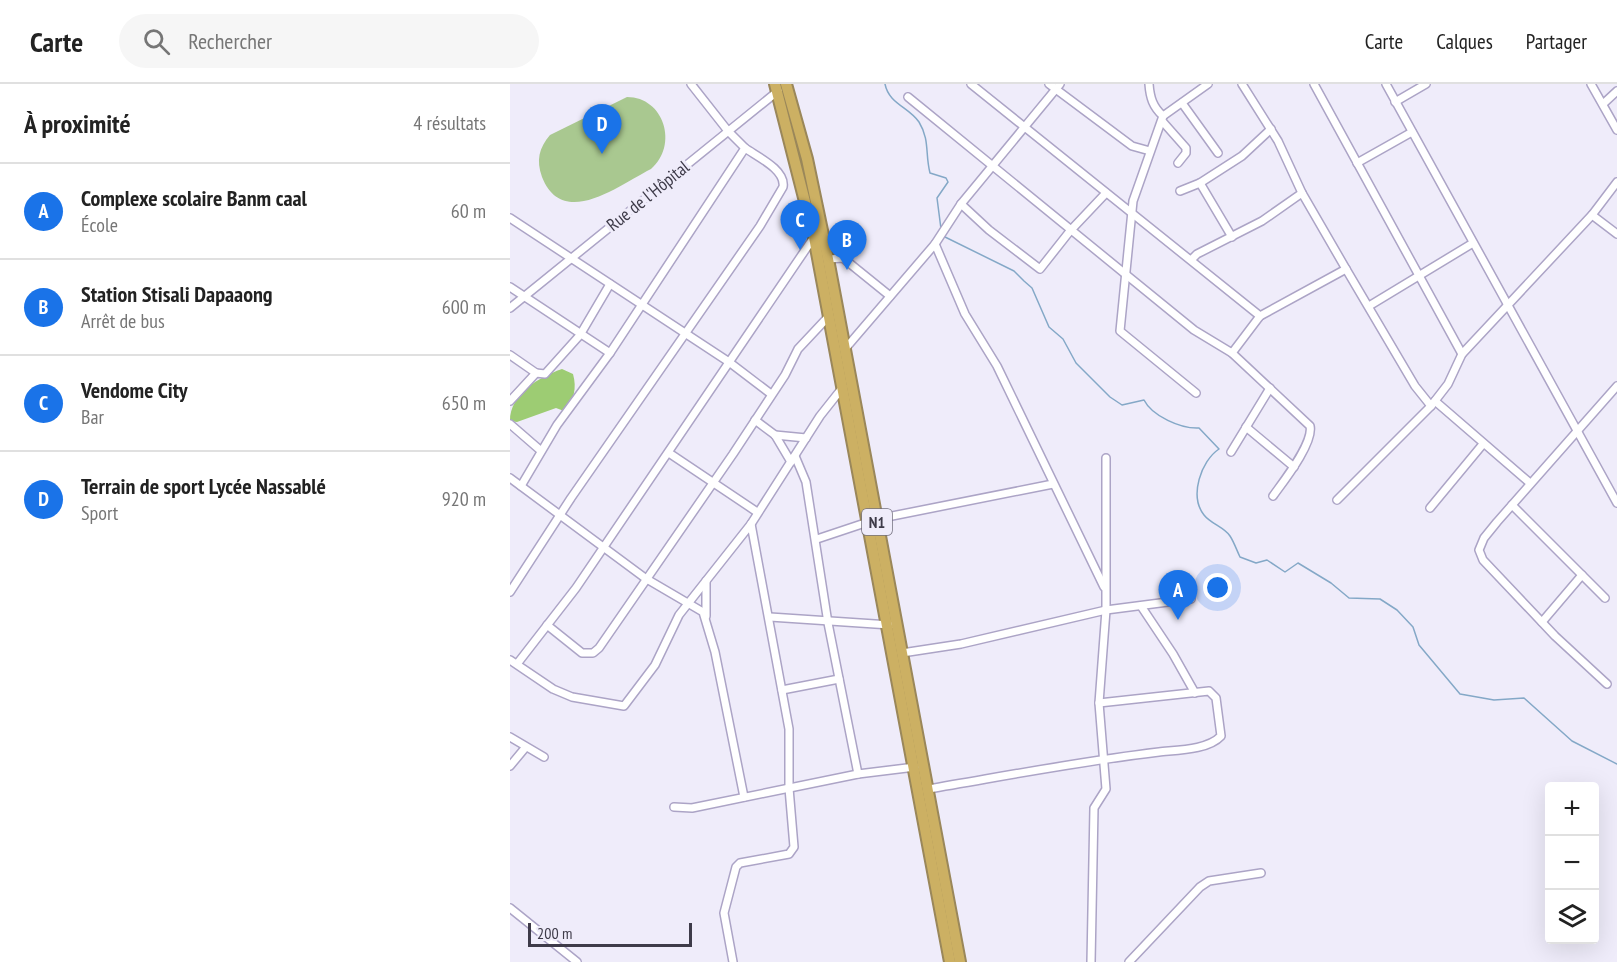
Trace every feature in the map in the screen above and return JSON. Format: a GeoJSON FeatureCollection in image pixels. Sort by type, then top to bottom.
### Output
{"type":"FeatureCollection","features":[{"type":"Feature","properties":{"kind":"highway","name":"N1"},"geometry":{"type":"LineString","coordinates":[[782,86],[829,316],[846,386],[919,767],[928,789],[960,962]]}},
{"type":"Feature","properties":{"kind":"highway","name":"N1"},"geometry":{"type":"LineString","coordinates":[[782,86],[807,159],[845,349],[846,386]]}},
{"type":"Feature","properties":{"kind":"highway","name":"N1"},"geometry":{"type":"LineString","coordinates":[[892,625],[902,653],[950,962]]}},
{"type":"Feature","properties":{"kind":"street"},"geometry":{"type":"LineString","coordinates":[[510,592],[560,514],[687,334],[783,187],[784,182],[779,173],[745,148],[728,132],[691,84]]}},
{"type":"Feature","properties":{"kind":"street"},"geometry":{"type":"LineString","coordinates":[[971,84],[1192,259],[1260,316]]}},
{"type":"Feature","properties":{"kind":"street"},"geometry":{"type":"LineString","coordinates":[[1049,84],[1058,87],[1132,146],[1150,151]]}},
{"type":"Feature","properties":{"kind":"street"},"geometry":{"type":"LineString","coordinates":[[1149,84],[1150,96],[1155,109],[1186,148],[1186,153],[1178,163]]}},
{"type":"Feature","properties":{"kind":"street"},"geometry":{"type":"LineString","coordinates":[[1196,393],[1120,331],[1132,213],[1150,151],[1163,119],[1208,84]]}},
{"type":"Feature","properties":{"kind":"street"},"geometry":{"type":"LineString","coordinates":[[1242,84],[1271,129],[1302,193],[1415,386],[1530,483]]}},
{"type":"Feature","properties":{"kind":"street"},"geometry":{"type":"LineString","coordinates":[[1314,84],[1462,354]]}},
{"type":"Feature","properties":{"kind":"street"},"geometry":{"type":"LineString","coordinates":[[1386,84],[1617,502]]}},
{"type":"Feature","properties":{"kind":"street"},"geometry":{"type":"LineString","coordinates":[[1395,102],[1426,84]]}},
{"type":"Feature","properties":{"kind":"street"},"geometry":{"type":"LineString","coordinates":[[1591,84],[1617,130]]}},
{"type":"Feature","properties":{"kind":"street","name":"Rue de l'Hôpital"},"geometry":{"type":"LineString","coordinates":[[510,308],[782,86]]}},
{"type":"Feature","properties":{"kind":"street"},"geometry":{"type":"LineString","coordinates":[[845,349],[935,244],[962,204],[1058,87]]}},
{"type":"Feature","properties":{"kind":"street"},"geometry":{"type":"LineString","coordinates":[[1603,104],[1617,91]]}},
{"type":"Feature","properties":{"kind":"street"},"geometry":{"type":"LineString","coordinates":[[908,97],[1194,330],[1232,353],[1311,429],[1294,467],[1273,496]]}},
{"type":"Feature","properties":{"kind":"street"},"geometry":{"type":"LineString","coordinates":[[1182,103],[1218,153]]}},
{"type":"Feature","properties":{"kind":"street"},"geometry":{"type":"LineString","coordinates":[[1180,191],[1200,183],[1242,156],[1271,129]]}},
{"type":"Feature","properties":{"kind":"street"},"geometry":{"type":"LineString","coordinates":[[1357,163],[1412,132]]}},
{"type":"Feature","properties":{"kind":"street"},"geometry":{"type":"LineString","coordinates":[[521,486],[540,450],[610,353],[745,148]]}},
{"type":"Feature","properties":{"kind":"street"},"geometry":{"type":"LineString","coordinates":[[1337,500],[1433,403],[1451,379],[1462,354],[1510,306],[1592,216],[1617,182]]}},
{"type":"Feature","properties":{"kind":"street"},"geometry":{"type":"LineString","coordinates":[[1200,183],[1232,237]]}},
{"type":"Feature","properties":{"kind":"street"},"geometry":{"type":"LineString","coordinates":[[962,204],[1040,268],[1070,231],[1106,193]]}},
{"type":"Feature","properties":{"kind":"street"},"geometry":{"type":"LineString","coordinates":[[1192,259],[1257,221],[1262,221],[1302,193]]}},
{"type":"Feature","properties":{"kind":"street"},"geometry":{"type":"LineString","coordinates":[[1592,216],[1617,234]]}},
{"type":"Feature","properties":{"kind":"street"},"geometry":{"type":"LineString","coordinates":[[510,218],[729,362],[771,394]]}},
{"type":"Feature","properties":{"kind":"street"},"geometry":{"type":"LineString","coordinates":[[814,237],[669,453],[547,625],[513,662],[553,689],[572,697],[624,706],[645,681],[670,630],[688,604],[751,524],[806,438],[846,386]]}},
{"type":"Feature","properties":{"kind":"street"},"geometry":{"type":"LineString","coordinates":[[1369,306],[1419,278],[1473,243]]}},
{"type":"Feature","properties":{"kind":"street"},"geometry":{"type":"LineString","coordinates":[[935,244],[965,314],[998,366],[1105,589]]}},
{"type":"Feature","properties":{"kind":"street"},"geometry":{"type":"LineString","coordinates":[[828,259],[843,258],[891,296]]}},
{"type":"Feature","properties":{"kind":"street"},"geometry":{"type":"LineString","coordinates":[[1232,353],[1260,316],[1346,269]]}},
{"type":"Feature","properties":{"kind":"street"},"geometry":{"type":"LineString","coordinates":[[510,355],[536,372],[545,374],[580,335],[610,284]]}},
{"type":"Feature","properties":{"kind":"street"},"geometry":{"type":"LineString","coordinates":[[510,287],[610,353]]}},
{"type":"Feature","properties":{"kind":"street"},"geometry":{"type":"LineString","coordinates":[[547,625],[575,650],[582,653],[593,653],[755,420],[785,375],[802,344],[829,316]]}},
{"type":"Feature","properties":{"kind":"street"},"geometry":{"type":"LineString","coordinates":[[510,401],[536,372]]}},
{"type":"Feature","properties":{"kind":"street"},"geometry":{"type":"LineString","coordinates":[[1607,684],[1542,622],[1484,560],[1479,550],[1484,537],[1617,386]]}},
{"type":"Feature","properties":{"kind":"street"},"geometry":{"type":"LineString","coordinates":[[1231,452],[1270,388]]}},
{"type":"Feature","properties":{"kind":"street"},"geometry":{"type":"LineString","coordinates":[[755,420],[775,435],[793,459],[806,482],[817,539],[828,623],[858,774]]}},
{"type":"Feature","properties":{"kind":"street"},"geometry":{"type":"LineString","coordinates":[[510,424],[540,450]]}},
{"type":"Feature","properties":{"kind":"street"},"geometry":{"type":"LineString","coordinates":[[1246,427],[1294,467]]}},
{"type":"Feature","properties":{"kind":"street"},"geometry":{"type":"LineString","coordinates":[[775,435],[806,438]]}},
{"type":"Feature","properties":{"kind":"street"},"geometry":{"type":"LineString","coordinates":[[1430,508],[1483,444]]}},
{"type":"Feature","properties":{"kind":"street"},"geometry":{"type":"LineString","coordinates":[[669,453],[757,512]]}},
{"type":"Feature","properties":{"kind":"street"},"geometry":{"type":"LineString","coordinates":[[1091,962],[1094,808],[1097,799],[1106,789],[1099,702],[1106,610],[1106,458]]}},
{"type":"Feature","properties":{"kind":"street"},"geometry":{"type":"LineString","coordinates":[[510,478],[645,578],[688,604],[698,607],[706,616]]}},
{"type":"Feature","properties":{"kind":"street"},"geometry":{"type":"LineString","coordinates":[[817,539],[872,521],[1053,484]]}},
{"type":"Feature","properties":{"kind":"street"},"geometry":{"type":"LineString","coordinates":[[1512,506],[1605,598]]}},
{"type":"Feature","properties":{"kind":"street"},"geometry":{"type":"LineString","coordinates":[[733,962],[724,913],[736,867],[740,863],[789,854],[794,850],[789,788],[789,729],[751,524]]}},
{"type":"Feature","properties":{"kind":"street"},"geometry":{"type":"LineString","coordinates":[[1542,622],[1582,575]]}},
{"type":"Feature","properties":{"kind":"street"},"geometry":{"type":"LineString","coordinates":[[706,581],[706,616],[744,797]]}},
{"type":"Feature","properties":{"kind":"street"},"geometry":{"type":"LineString","coordinates":[[902,653],[961,644],[1106,610],[1191,599]]}},
{"type":"Feature","properties":{"kind":"street"},"geometry":{"type":"LineString","coordinates":[[1141,606],[1173,654],[1195,693]]}},
{"type":"Feature","properties":{"kind":"street"},"geometry":{"type":"LineString","coordinates":[[770,617],[828,623],[892,625]]}},
{"type":"Feature","properties":{"kind":"street"},"geometry":{"type":"LineString","coordinates":[[782,690],[839,679]]}},
{"type":"Feature","properties":{"kind":"street"},"geometry":{"type":"LineString","coordinates":[[928,789],[1102,758],[1194,747],[1219,739],[1213,693],[1099,702]]}},
{"type":"Feature","properties":{"kind":"street"},"geometry":{"type":"LineString","coordinates":[[510,737],[525,748],[544,757]]}},
{"type":"Feature","properties":{"kind":"street"},"geometry":{"type":"LineString","coordinates":[[510,766],[525,748]]}},
{"type":"Feature","properties":{"kind":"street"},"geometry":{"type":"LineString","coordinates":[[674,807],[692,808],[858,774],[919,767]]}},
{"type":"Feature","properties":{"kind":"street"},"geometry":{"type":"LineString","coordinates":[[1129,962],[1200,887],[1209,881],[1261,873]]}},
{"type":"Feature","properties":{"kind":"street"},"geometry":{"type":"LineString","coordinates":[[510,908],[577,962]]}},
{"type":"Feature","properties":{"kind":"green space"},"geometry":{"type":"Polygon","coordinates":[[[627,97],[640,99],[658,113],[665,136],[660,159],[651,169],[608,193],[592,199],[577,202],[563,200],[551,193],[542,177],[539,165],[541,150],[550,135],[627,97]]]}},
{"type":"Feature","properties":{"kind":"green space"},"geometry":{"type":"Polygon","coordinates":[[[562,369],[573,374],[575,384],[572,399],[564,411],[556,408],[517,422],[510,421],[515,403],[527,388],[562,369]]]}},
{"type":"Feature","properties":{"kind":"waterway"},"geometry":{"type":"LineString","coordinates":[[885,84],[887,91],[895,101],[919,122],[926,141],[930,173],[946,178],[948,182],[937,198],[941,229]]}},
{"type":"Feature","properties":{"kind":"waterway"},"geometry":{"type":"LineString","coordinates":[[943,236],[1014,271],[1032,288],[1049,327],[1063,339],[1076,363],[1110,397],[1122,405],[1144,400],[1160,416],[1176,424],[1199,428],[1219,449],[1202,470],[1197,498],[1204,515],[1227,533],[1240,557],[1256,563],[1267,560],[1285,572],[1298,563],[1331,583],[1349,598],[1380,599],[1397,610],[1413,627],[1419,645],[1460,694],[1494,700],[1524,698],[1572,741],[1617,764]]}},
{"type":"Feature","properties":{"kind":"place","name":"Terrain de sport Lycée Nassablé"},"geometry":{"type":"Point","coordinates":[602,154]}},
{"type":"Feature","properties":{"kind":"place","name":"Vendome City"},"geometry":{"type":"Point","coordinates":[800,250]}},
{"type":"Feature","properties":{"kind":"place","name":"Station Stisali Dapaaong"},"geometry":{"type":"Point","coordinates":[847,270]}},
{"type":"Feature","properties":{"kind":"place","name":"Complexe scolaire Banm caal"},"geometry":{"type":"Point","coordinates":[1178,620]}}]}
